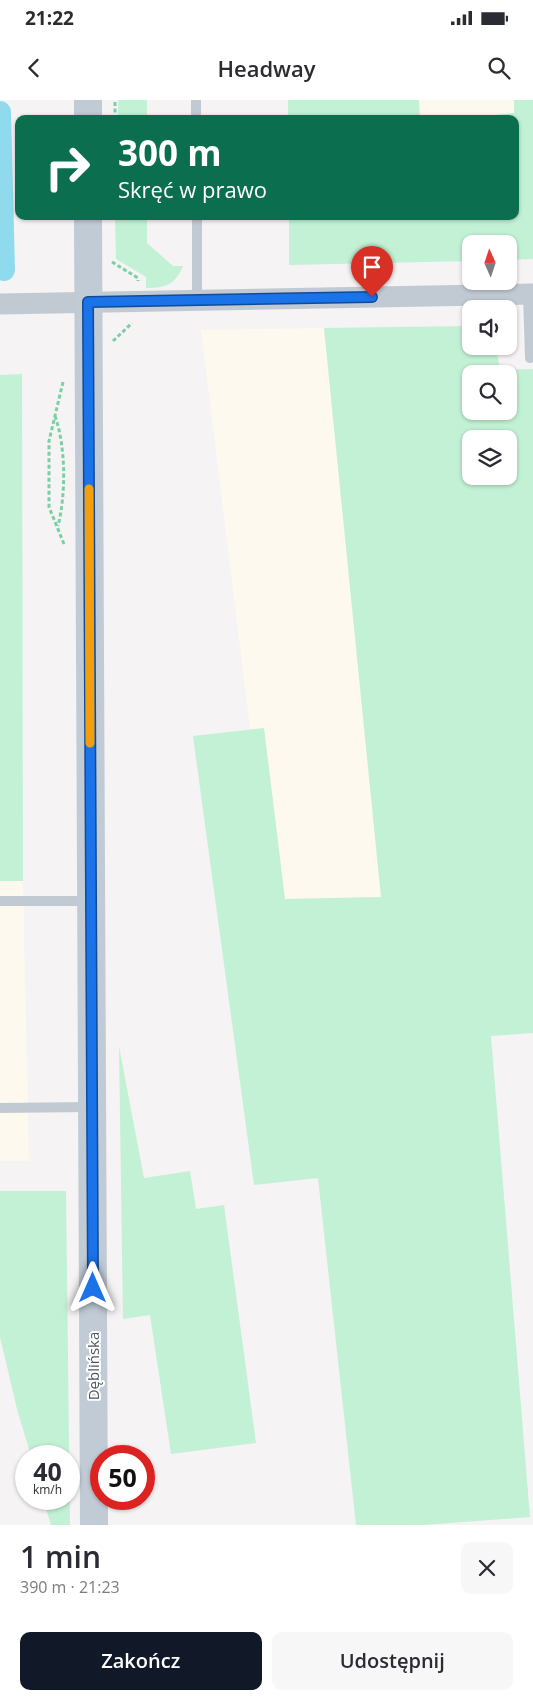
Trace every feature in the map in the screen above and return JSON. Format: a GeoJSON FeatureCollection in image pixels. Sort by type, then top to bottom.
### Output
{"type":"FeatureCollection","features":[{"type":"Feature","properties":{"kind":"main road"},"geometry":{"type":"LineString","coordinates":[[88,100],[88,115]]}},
{"type":"Feature","properties":{"kind":"main road","name":"Dęblińska"},"geometry":{"type":"LineString","coordinates":[[88,220],[94,1525]]}},
{"type":"Feature","properties":{"kind":"street"},"geometry":{"type":"LineString","coordinates":[[0,304],[530,294]]}},
{"type":"Feature","properties":{"kind":"lane"},"geometry":{"type":"LineString","coordinates":[[196,100],[196,115]]}},
{"type":"Feature","properties":{"kind":"lane"},"geometry":{"type":"LineString","coordinates":[[197,220],[197,300]]}},
{"type":"Feature","properties":{"kind":"lane"},"geometry":{"type":"LineString","coordinates":[[530,294],[530,358]]}},
{"type":"Feature","properties":{"kind":"lane"},"geometry":{"type":"LineString","coordinates":[[0,901],[90,901]]}},
{"type":"Feature","properties":{"kind":"lane"},"geometry":{"type":"LineString","coordinates":[[0,1108],[91,1107]]}},
{"type":"Feature","properties":{"kind":"path"},"geometry":{"type":"LineString","coordinates":[[115,100],[115,115]]}},
{"type":"Feature","properties":{"kind":"path"},"geometry":{"type":"LineString","coordinates":[[111,252],[111,262],[138,278],[138,301]]}},
{"type":"Feature","properties":{"kind":"path"},"geometry":{"type":"LineString","coordinates":[[64,374],[48,441],[49,507],[68,553]]}},
{"type":"Feature","properties":{"kind":"path"},"geometry":{"type":"LineString","coordinates":[[55,416],[62,437],[62,509],[57,527]]}},
{"type":"Feature","properties":{"kind":"shaded area"},"geometry":{"type":"Polygon","coordinates":[[[419,100],[514,100],[514,113],[494,115],[420,115],[419,100]]]}},
{"type":"Feature","properties":{"kind":"shaded area"},"geometry":{"type":"Polygon","coordinates":[[[324,328],[381,897],[285,899],[264,728],[250,729],[201,330],[324,328]]]}},
{"type":"Feature","properties":{"kind":"shaded area"},"geometry":{"type":"Polygon","coordinates":[[[0,881],[23,881],[29,1161],[0,1161],[0,881]]]}},
{"type":"Feature","properties":{"kind":"green space"},"geometry":{"type":"Polygon","coordinates":[[[118,100],[147,100],[147,115],[118,115],[118,100]]]}},
{"type":"Feature","properties":{"kind":"green space"},"geometry":{"type":"Polygon","coordinates":[[[288,100],[419,100],[420,115],[288,115],[288,100]]]}},
{"type":"Feature","properties":{"kind":"green space"},"geometry":{"type":"Polygon","coordinates":[[[514,100],[533,100],[533,259],[518,260],[518,235],[462,235],[462,261],[289,265],[289,220],[519,220],[519,115],[494,115],[514,113],[514,100]]]}},
{"type":"Feature","properties":{"kind":"green space"},"geometry":{"type":"Polygon","coordinates":[[[115,220],[147,220],[147,243],[173,266],[183,266],[177,277],[169,284],[146,288],[146,277],[116,259],[115,220]]]}},
{"type":"Feature","properties":{"kind":"green space"},"geometry":{"type":"Polygon","coordinates":[[[462,326],[462,355],[498,355],[499,365],[462,365],[462,420],[517,420],[517,369],[533,369],[533,1033],[491,1036],[530,1517],[423,1525],[356,1525],[318,1178],[254,1185],[193,736],[264,728],[285,899],[381,897],[324,328],[462,326]]]}},
{"type":"Feature","properties":{"kind":"green space"},"geometry":{"type":"Polygon","coordinates":[[[22,374],[23,881],[0,881],[0,375],[22,374]]]}},
{"type":"Feature","properties":{"kind":"green space"},"geometry":{"type":"Polygon","coordinates":[[[119,1046],[144,1178],[190,1171],[196,1209],[224,1205],[256,1443],[171,1454],[150,1315],[123,1319],[119,1046]]]}},
{"type":"Feature","properties":{"kind":"green space"},"geometry":{"type":"Polygon","coordinates":[[[0,1191],[66,1191],[69,1445],[28,1445],[0,1337],[0,1191]]]}},
{"type":"Feature","properties":{"kind":"green space"},"geometry":{"type":"Polygon","coordinates":[[[46,1510],[70,1510],[70,1525],[51,1525],[46,1510]]]}},
{"type":"Feature","properties":{"kind":"waterway"},"geometry":{"type":"LineString","coordinates":[[0,112],[4,270]]}},
{"type":"Feature","properties":{"kind":"slow traffic"},"geometry":{"type":"LineString","coordinates":[[89,489],[90,743]]}},
{"type":"Feature","properties":{"kind":"route"},"geometry":{"type":"LineString","coordinates":[[93,1288],[90,1000],[88,302],[372,297]]}}]}
